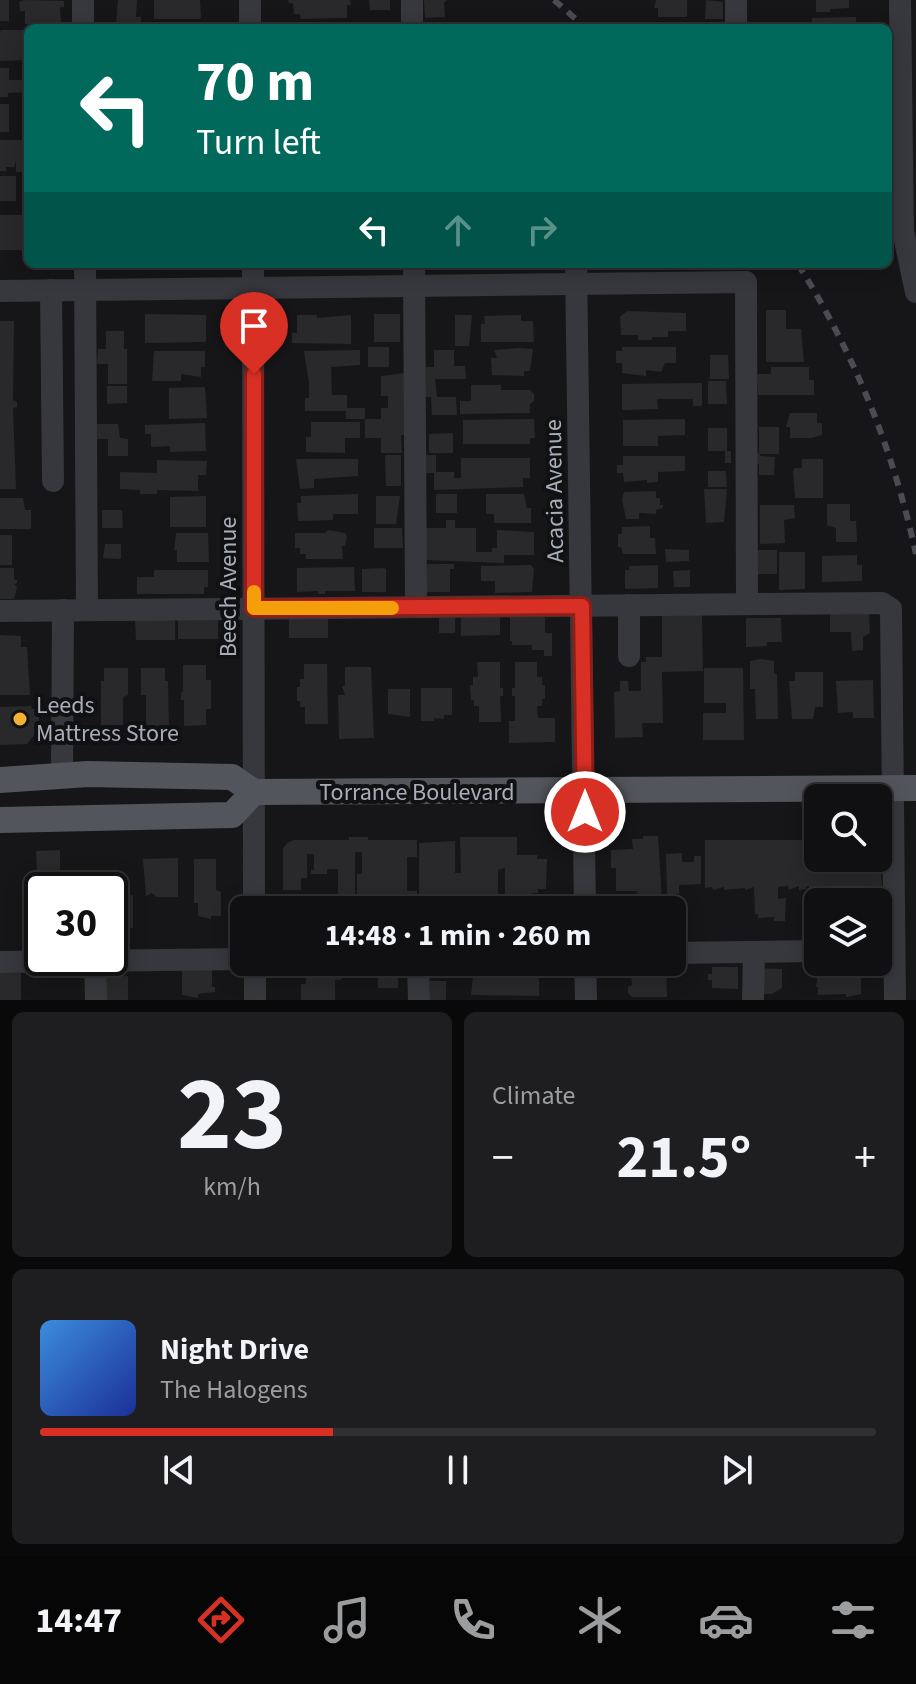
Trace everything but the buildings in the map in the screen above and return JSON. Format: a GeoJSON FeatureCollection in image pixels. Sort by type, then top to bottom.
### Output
{"type":"FeatureCollection","features":[{"type":"Feature","properties":{"kind":"main road","name":"Torrance Boulevard"},"geometry":{"type":"LineString","coordinates":[[0,780],[62,775],[232,777],[254,792],[904,788]]}},
{"type":"Feature","properties":{"kind":"main road"},"geometry":{"type":"LineString","coordinates":[[0,820],[232,815],[254,792]]}},
{"type":"Feature","properties":{"kind":"street"},"geometry":{"type":"LineString","coordinates":[[83,0],[83,24]]}},
{"type":"Feature","properties":{"kind":"street"},"geometry":{"type":"LineString","coordinates":[[250,0],[250,24]]}},
{"type":"Feature","properties":{"kind":"street"},"geometry":{"type":"LineString","coordinates":[[412,0],[412,24]]}},
{"type":"Feature","properties":{"kind":"street"},"geometry":{"type":"LineString","coordinates":[[736,0],[736,24]]}},
{"type":"Feature","properties":{"kind":"street"},"geometry":{"type":"LineString","coordinates":[[900,0],[903,231],[914,281]]}},
{"type":"Feature","properties":{"kind":"street"},"geometry":{"type":"LineString","coordinates":[[85,268],[87,610]]}},
{"type":"Feature","properties":{"kind":"street","name":"Beech Avenue"},"geometry":{"type":"LineString","coordinates":[[253,268],[254,896]]}},
{"type":"Feature","properties":{"kind":"street"},"geometry":{"type":"LineString","coordinates":[[0,291],[254,287],[414,274],[576,273],[746,282],[747,604]]}},
{"type":"Feature","properties":{"kind":"street","name":"Acacia Avenue"},"geometry":{"type":"LineString","coordinates":[[576,273],[585,896]]}},
{"type":"Feature","properties":{"kind":"street"},"geometry":{"type":"LineString","coordinates":[[414,274],[416,607]]}},
{"type":"Feature","properties":{"kind":"street"},"geometry":{"type":"LineString","coordinates":[[51,290],[53,481]]}},
{"type":"Feature","properties":{"kind":"street"},"geometry":{"type":"LineString","coordinates":[[0,611],[882,603],[891,609],[904,788],[892,895]]}},
{"type":"Feature","properties":{"kind":"street"},"geometry":{"type":"LineString","coordinates":[[629,605],[629,656]]}},
{"type":"Feature","properties":{"kind":"street"},"geometry":{"type":"LineString","coordinates":[[62,775],[63,610]]}},
{"type":"Feature","properties":{"kind":"street"},"geometry":{"type":"LineString","coordinates":[[686,953],[804,951]]}},
{"type":"Feature","properties":{"kind":"street"},"geometry":{"type":"LineString","coordinates":[[753,1000],[754,953]]}},
{"type":"Feature","properties":{"kind":"street"},"geometry":{"type":"LineString","coordinates":[[128,961],[230,959]]}},
{"type":"Feature","properties":{"kind":"street"},"geometry":{"type":"LineString","coordinates":[[0,962],[24,962]]}},
{"type":"Feature","properties":{"kind":"street"},"geometry":{"type":"LineString","coordinates":[[95,976],[96,1000]]}},
{"type":"Feature","properties":{"kind":"street"},"geometry":{"type":"LineString","coordinates":[[255,976],[255,1000]]}},
{"type":"Feature","properties":{"kind":"street"},"geometry":{"type":"LineString","coordinates":[[418,976],[419,1000]]}},
{"type":"Feature","properties":{"kind":"street"},"geometry":{"type":"LineString","coordinates":[[585,976],[586,1000]]}},
{"type":"Feature","properties":{"kind":"street"},"geometry":{"type":"LineString","coordinates":[[891,976],[895,1000]]}},
{"type":"Feature","properties":{"kind":"railway"},"geometry":{"type":"LineString","coordinates":[[554,0],[581,24]]}},
{"type":"Feature","properties":{"kind":"railway"},"geometry":{"type":"LineString","coordinates":[[800,268],[837,333],[870,404],[896,477],[916,554]]}},
{"type":"Feature","properties":{"kind":"slow traffic"},"geometry":{"type":"LineString","coordinates":[[254,592],[254,608],[392,608]]}},
{"type":"Feature","properties":{"kind":"place","name":"Leeds Mattress Store"},"geometry":{"type":"Point","coordinates":[20,719]}},
{"type":"Feature","properties":{"kind":"route"},"geometry":{"type":"LineString","coordinates":[[254,374],[254,608],[582,606],[585,812]]}}]}
